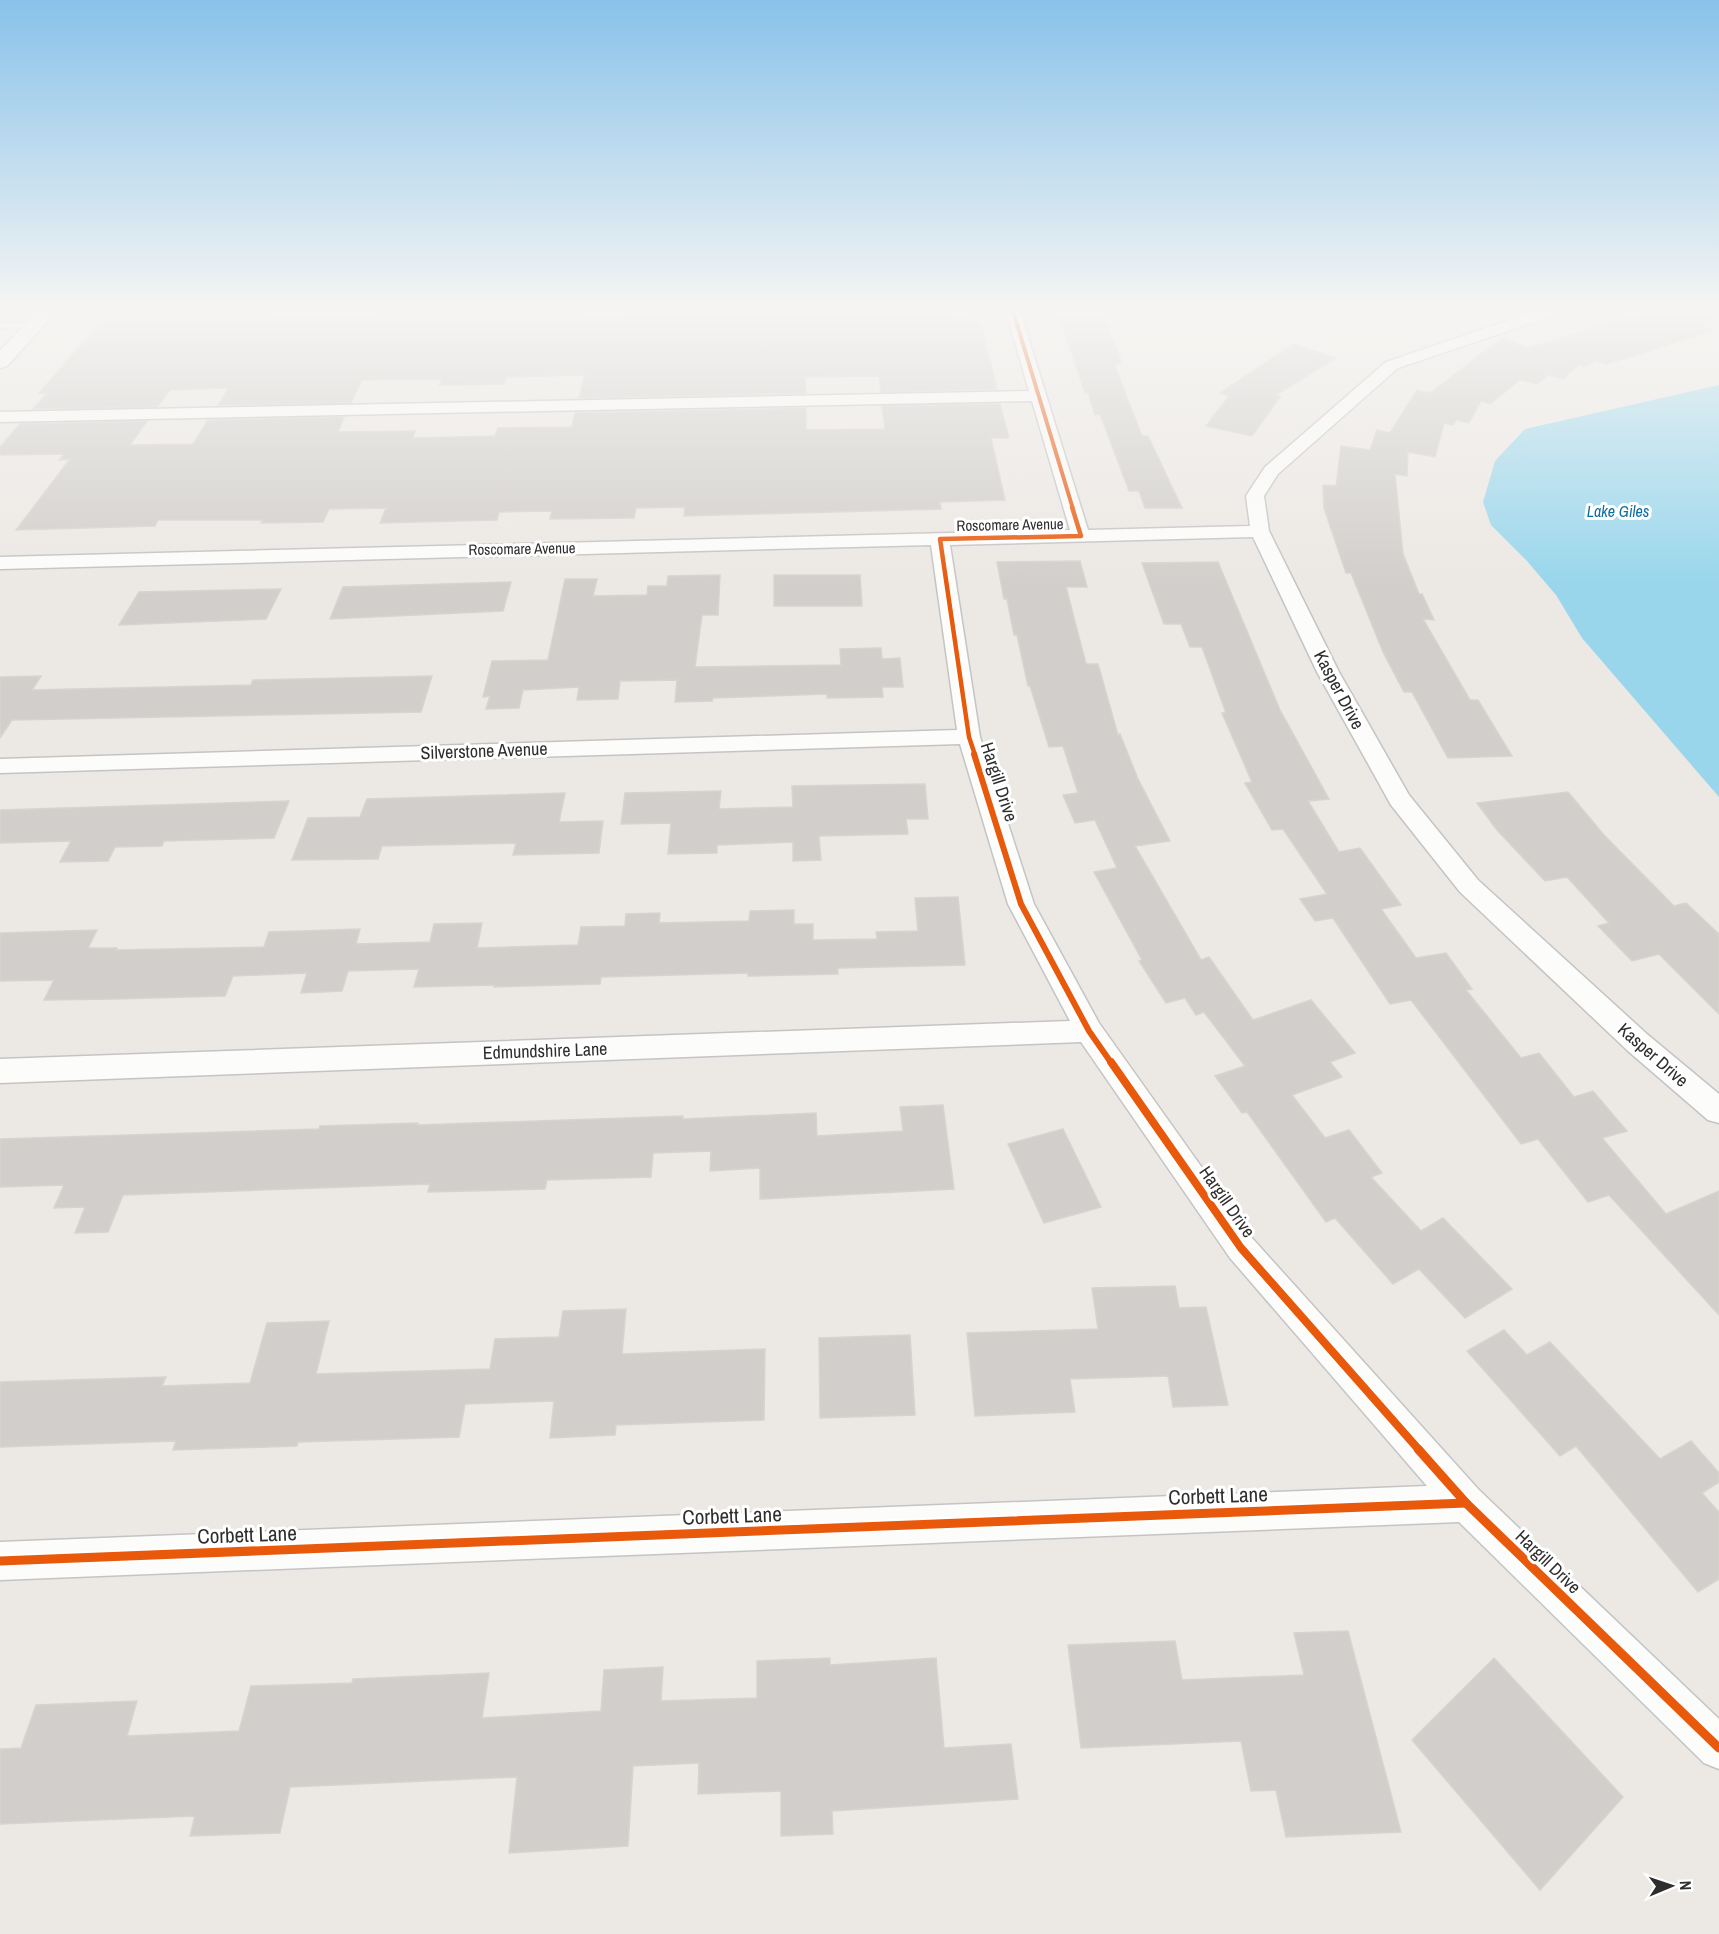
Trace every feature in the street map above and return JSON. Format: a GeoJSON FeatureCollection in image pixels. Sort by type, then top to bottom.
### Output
{"type":"FeatureCollection","features":[{"type":"Feature","properties":{"kind":"street"},"geometry":{"type":"LineString","coordinates":[[0,417],[778,401]]}},
{"type":"Feature","properties":{"kind":"street"},"geometry":{"type":"LineString","coordinates":[[1039,401],[1081,536]]}},
{"type":"Feature","properties":{"kind":"street","name":"Kasper Drive"},"geometry":{"type":"LineString","coordinates":[[1351,401],[1271,471],[1255,496],[1260,531],[1328,672],[1399,799],[1469,886],[1638,1043],[1719,1112]]}},
{"type":"Feature","properties":{"kind":"street","name":"Roscomare Avenue"},"geometry":{"type":"LineString","coordinates":[[0,562],[1260,531]]}},
{"type":"Feature","properties":{"kind":"street","name":"Hargill Drive"},"geometry":{"type":"LineString","coordinates":[[940,539],[969,737],[1021,904],[1089,1032],[1241,1248],[1466,1503],[1719,1748]]}},
{"type":"Feature","properties":{"kind":"street","name":"Silverstone Avenue"},"geometry":{"type":"LineString","coordinates":[[0,766],[969,737]]}},
{"type":"Feature","properties":{"kind":"street","name":"Edmundshire Lane"},"geometry":{"type":"LineString","coordinates":[[0,1071],[1089,1032]]}},
{"type":"Feature","properties":{"kind":"street","name":"Corbett Lane"},"geometry":{"type":"LineString","coordinates":[[0,1561],[1466,1503]]}},
{"type":"Feature","properties":{"kind":"water","name":"Lake Giles"},"geometry":{"type":"Polygon","coordinates":[[[1647,401],[1719,401],[1719,797],[1582,638],[1556,595],[1527,561],[1491,525],[1483,502],[1495,461],[1525,429],[1647,401]]]}},
{"type":"Feature","properties":{"kind":"building"},"geometry":{"type":"Polygon","coordinates":[[[40,401],[161,401],[157,407],[33,409],[40,401]]]}},
{"type":"Feature","properties":{"kind":"building"},"geometry":{"type":"Polygon","coordinates":[[[220,401],[352,401],[351,403],[218,405],[220,401]]]}},
{"type":"Feature","properties":{"kind":"building"},"geometry":{"type":"Polygon","coordinates":[[[1091,401],[1128,401],[1142,436],[1148,436],[1182,508],[1145,508],[1139,491],[1129,491],[1100,414],[1095,415],[1091,401]]]}},
{"type":"Feature","properties":{"kind":"building"},"geometry":{"type":"Polygon","coordinates":[[[1225,401],[1277,401],[1252,436],[1206,426],[1225,401]]]}},
{"type":"Feature","properties":{"kind":"building"},"geometry":{"type":"Polygon","coordinates":[[[1410,401],[1481,401],[1469,423],[1456,420],[1453,425],[1444,423],[1435,457],[1408,452],[1407,476],[1395,474],[1403,554],[1419,594],[1422,594],[1434,620],[1423,619],[1470,700],[1478,700],[1512,756],[1448,758],[1412,692],[1404,692],[1383,652],[1351,573],[1346,573],[1324,508],[1323,485],[1336,486],[1341,446],[1370,450],[1377,430],[1390,433],[1410,401]]]}},
{"type":"Feature","properties":{"kind":"building"},"geometry":{"type":"Polygon","coordinates":[[[1000,404],[1009,438],[991,438],[1005,500],[940,502],[941,509],[684,516],[685,507],[636,508],[634,518],[550,519],[552,511],[499,512],[497,520],[380,523],[386,508],[329,509],[323,522],[158,520],[155,526],[16,530],[70,459],[59,460],[64,454],[0,455],[0,447],[20,424],[147,421],[130,445],[193,444],[208,420],[344,417],[338,432],[415,431],[413,438],[495,436],[498,428],[572,427],[575,413],[806,408],[806,430],[885,429],[882,406],[1000,404]]]}},
{"type":"Feature","properties":{"kind":"building"},"geometry":{"type":"Polygon","coordinates":[[[1080,561],[1087,587],[1066,587],[1086,664],[1098,664],[1118,735],[1120,734],[1138,779],[1170,841],[1135,846],[1201,960],[1209,957],[1253,1020],[1311,1000],[1355,1053],[1330,1062],[1342,1077],[1292,1095],[1325,1138],[1349,1130],[1382,1173],[1371,1177],[1421,1231],[1443,1218],[1512,1289],[1465,1318],[1419,1269],[1393,1284],[1335,1218],[1326,1222],[1247,1112],[1242,1113],[1215,1076],[1245,1066],[1204,1012],[1196,1015],[1185,998],[1166,1003],[1139,961],[1142,960],[1094,872],[1117,868],[1095,820],[1075,823],[1063,795],[1078,793],[1063,746],[1049,747],[1030,686],[1028,686],[1017,635],[1014,635],[1007,599],[1004,599],[997,562],[1080,561]]]}},
{"type":"Feature","properties":{"kind":"building"},"geometry":{"type":"Polygon","coordinates":[[[1218,562],[1280,710],[1329,799],[1308,801],[1339,852],[1360,848],[1401,905],[1381,909],[1416,958],[1446,953],[1472,989],[1466,990],[1521,1058],[1539,1053],[1574,1097],[1593,1091],[1627,1131],[1602,1138],[1666,1214],[1719,1191],[1719,1315],[1609,1195],[1588,1202],[1538,1139],[1521,1144],[1411,1000],[1390,1004],[1333,918],[1315,921],[1300,899],[1327,894],[1283,829],[1272,830],[1245,783],[1252,782],[1222,713],[1226,713],[1202,647],[1190,647],[1181,624],[1164,624],[1142,563],[1218,562]]]}},
{"type":"Feature","properties":{"kind":"building"},"geometry":{"type":"Polygon","coordinates":[[[720,575],[718,615],[702,615],[695,667],[841,665],[840,649],[881,648],[882,659],[900,658],[903,687],[882,687],[883,697],[827,698],[827,694],[713,698],[712,701],[675,702],[677,680],[620,681],[618,699],[577,700],[579,687],[523,690],[519,708],[486,709],[490,696],[483,697],[492,661],[548,660],[565,579],[597,579],[593,596],[647,595],[648,586],[667,586],[668,576],[720,575]]]}},
{"type":"Feature","properties":{"kind":"building"},"geometry":{"type":"Polygon","coordinates":[[[774,575],[860,575],[862,606],[774,606],[774,575]]]}},
{"type":"Feature","properties":{"kind":"building"},"geometry":{"type":"Polygon","coordinates":[[[511,582],[503,611],[330,619],[343,587],[511,582]]]}},
{"type":"Feature","properties":{"kind":"building"},"geometry":{"type":"Polygon","coordinates":[[[281,589],[266,619],[119,625],[139,592],[281,589]]]}},
{"type":"Feature","properties":{"kind":"building"},"geometry":{"type":"Polygon","coordinates":[[[41,676],[32,690],[251,685],[253,680],[432,676],[421,712],[12,720],[0,738],[0,677],[41,676]]]}},
{"type":"Feature","properties":{"kind":"building"},"geometry":{"type":"Polygon","coordinates":[[[925,784],[928,819],[906,819],[908,834],[819,836],[821,860],[793,861],[793,842],[717,845],[717,853],[668,854],[671,823],[621,824],[625,793],[721,791],[719,809],[793,807],[792,786],[925,784]]]}},
{"type":"Feature","properties":{"kind":"building"},"geometry":{"type":"Polygon","coordinates":[[[1568,792],[1604,835],[1674,906],[1686,903],[1719,934],[1719,1014],[1659,954],[1632,961],[1598,926],[1609,923],[1567,877],[1545,881],[1497,830],[1477,803],[1568,792]]]}},
{"type":"Feature","properties":{"kind":"building"},"geometry":{"type":"Polygon","coordinates":[[[565,793],[559,822],[603,821],[599,853],[513,855],[516,843],[382,846],[378,859],[292,860],[308,818],[360,817],[367,799],[565,793]]]}},
{"type":"Feature","properties":{"kind":"building"},"geometry":{"type":"Polygon","coordinates":[[[289,801],[274,838],[164,841],[162,846],[115,847],[108,861],[60,862],[71,841],[0,843],[0,810],[289,801]]]}},
{"type":"Feature","properties":{"kind":"building"},"geometry":{"type":"Polygon","coordinates":[[[958,897],[965,965],[838,968],[838,974],[748,976],[748,973],[601,977],[600,984],[494,987],[495,985],[414,987],[419,969],[348,971],[342,991],[301,993],[307,973],[233,976],[225,996],[115,999],[44,1000],[54,980],[0,981],[0,933],[97,930],[88,948],[117,948],[116,950],[264,947],[269,932],[360,929],[356,944],[430,942],[434,924],[482,923],[477,948],[578,945],[581,927],[625,926],[626,914],[660,913],[659,923],[749,921],[750,911],[794,910],[794,924],[813,924],[813,940],[877,939],[876,932],[918,931],[915,898],[958,897]]]}},
{"type":"Feature","properties":{"kind":"building"},"geometry":{"type":"Polygon","coordinates":[[[943,1105],[954,1189],[760,1199],[760,1168],[710,1171],[711,1151],[653,1153],[651,1177],[547,1180],[545,1189],[428,1192],[430,1184],[123,1195],[108,1232],[75,1233],[85,1207],[54,1208],[64,1185],[0,1187],[0,1139],[319,1129],[320,1126],[683,1116],[683,1119],[816,1113],[817,1136],[903,1131],[900,1107],[943,1105]]]}},
{"type":"Feature","properties":{"kind":"building"},"geometry":{"type":"Polygon","coordinates":[[[1063,1129],[1101,1207],[1044,1223],[1008,1144],[1063,1129]]]}},
{"type":"Feature","properties":{"kind":"building"},"geometry":{"type":"Polygon","coordinates":[[[1175,1286],[1179,1308],[1206,1307],[1228,1405],[1173,1407],[1168,1376],[1070,1379],[1075,1412],[975,1416],[967,1333],[1098,1329],[1092,1288],[1175,1286]]]}},
{"type":"Feature","properties":{"kind":"building"},"geometry":{"type":"Polygon","coordinates":[[[626,1309],[622,1354],[765,1349],[764,1420],[616,1425],[615,1435],[550,1438],[554,1401],[465,1404],[459,1437],[298,1442],[297,1446],[173,1450],[176,1441],[0,1447],[0,1382],[166,1377],[162,1386],[250,1383],[267,1323],[329,1321],[316,1374],[490,1369],[495,1339],[559,1337],[563,1311],[626,1309]]]}},
{"type":"Feature","properties":{"kind":"building"},"geometry":{"type":"Polygon","coordinates":[[[1504,1330],[1527,1355],[1550,1342],[1660,1459],[1691,1441],[1719,1473],[1719,1482],[1702,1493],[1719,1512],[1719,1579],[1698,1592],[1576,1446],[1560,1456],[1467,1351],[1504,1330]]]}},
{"type":"Feature","properties":{"kind":"building"},"geometry":{"type":"Polygon","coordinates":[[[910,1335],[915,1415],[820,1418],[819,1338],[910,1335]]]}},
{"type":"Feature","properties":{"kind":"building"},"geometry":{"type":"Polygon","coordinates":[[[1348,1631],[1401,1832],[1286,1837],[1276,1790],[1251,1791],[1241,1741],[1081,1748],[1068,1645],[1175,1641],[1182,1680],[1304,1675],[1294,1633],[1348,1631]]]}},
{"type":"Feature","properties":{"kind":"building"},"geometry":{"type":"Polygon","coordinates":[[[830,1658],[830,1665],[936,1658],[944,1748],[1011,1744],[1018,1799],[832,1811],[833,1834],[781,1836],[781,1791],[698,1794],[699,1763],[633,1766],[628,1846],[509,1853],[517,1777],[290,1787],[280,1833],[190,1836],[195,1816],[0,1824],[0,1749],[21,1748],[36,1705],[137,1701],[127,1736],[239,1731],[251,1686],[352,1683],[353,1679],[489,1673],[482,1718],[601,1711],[604,1670],[663,1667],[661,1701],[757,1698],[757,1661],[830,1658]]]}},
{"type":"Feature","properties":{"kind":"building"},"geometry":{"type":"Polygon","coordinates":[[[1494,1658],[1623,1797],[1540,1890],[1412,1740],[1494,1658]]]}},
{"type":"Feature","properties":{"kind":"cycle path"},"geometry":{"type":"LineString","coordinates":[[1040,401],[1081,536],[940,539],[969,737],[1021,904],[1089,1031],[1241,1248],[1466,1503],[1719,1748]]}},
{"type":"Feature","properties":{"kind":"cycle path"},"geometry":{"type":"LineString","coordinates":[[0,1561],[1466,1503]]}}]}
